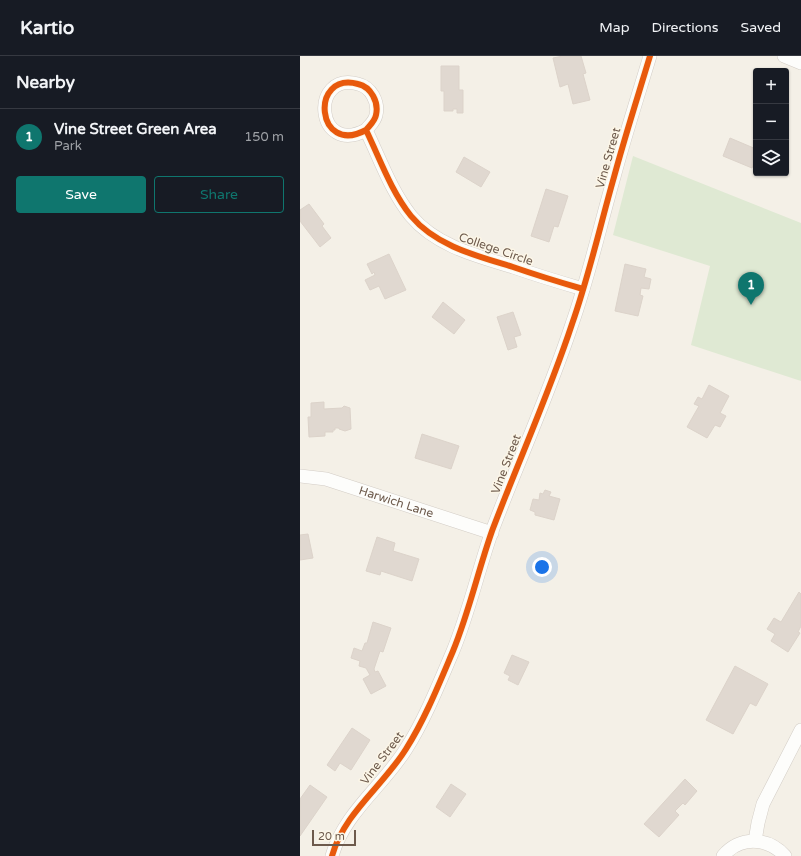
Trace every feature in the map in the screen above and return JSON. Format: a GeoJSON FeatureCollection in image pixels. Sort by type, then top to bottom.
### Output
{"type":"FeatureCollection","features":[{"type":"Feature","properties":{"kind":"street","name":"Vine Street"},"geometry":{"type":"LineString","coordinates":[[332,856],[343,830],[357,809],[405,750],[439,683],[454,649],[492,533],[562,356],[583,289],[625,136],[650,56]]}},
{"type":"Feature","properties":{"kind":"street"},"geometry":{"type":"LineString","coordinates":[[784,56],[801,63]]}},
{"type":"Feature","properties":{"kind":"street"},"geometry":{"type":"LineString","coordinates":[[352,82],[361,84],[369,90],[374,97],[377,106],[376,115],[366,130],[359,134],[350,135],[338,132],[329,124],[325,117],[325,100],[330,92],[336,87],[343,83],[352,82]]}},
{"type":"Feature","properties":{"kind":"street","name":"College Circle"},"geometry":{"type":"LineString","coordinates":[[366,130],[402,204],[412,217],[436,238],[468,253],[583,289]]}},
{"type":"Feature","properties":{"kind":"street","name":"Harwich Lane"},"geometry":{"type":"LineString","coordinates":[[300,476],[311,476],[326,479],[492,533]]}},
{"type":"Feature","properties":{"kind":"street"},"geometry":{"type":"LineString","coordinates":[[755,841],[763,804],[801,730]]}},
{"type":"Feature","properties":{"kind":"street"},"geometry":{"type":"LineString","coordinates":[[723,856],[730,848],[738,844],[755,841],[771,845],[785,856]]}},
{"type":"Feature","properties":{"kind":"green space"},"geometry":{"type":"Polygon","coordinates":[[[633,156],[801,223],[801,381],[691,345],[710,266],[613,235],[633,156]]]}},
{"type":"Feature","properties":{"kind":"building"},"geometry":{"type":"Polygon","coordinates":[[[563,56],[581,56],[586,73],[583,74],[590,100],[573,104],[568,84],[560,87],[553,58],[563,56]]]}},
{"type":"Feature","properties":{"kind":"building"},"geometry":{"type":"Polygon","coordinates":[[[441,66],[459,66],[459,90],[463,90],[463,113],[457,113],[457,109],[453,109],[453,111],[444,111],[444,91],[441,91],[441,66]]]}},
{"type":"Feature","properties":{"kind":"building"},"geometry":{"type":"Polygon","coordinates":[[[730,138],[753,148],[753,165],[752,168],[723,156],[730,138]]]}},
{"type":"Feature","properties":{"kind":"building"},"geometry":{"type":"Polygon","coordinates":[[[464,157],[490,172],[481,187],[456,172],[464,157]]]}},
{"type":"Feature","properties":{"kind":"building"},"geometry":{"type":"Polygon","coordinates":[[[546,189],[568,196],[558,227],[554,226],[549,242],[531,236],[546,189]]]}},
{"type":"Feature","properties":{"kind":"building"},"geometry":{"type":"Polygon","coordinates":[[[309,204],[324,224],[322,226],[331,238],[320,247],[300,221],[300,210],[309,204]]]}},
{"type":"Feature","properties":{"kind":"building"},"geometry":{"type":"Polygon","coordinates":[[[389,254],[406,290],[385,299],[379,286],[370,290],[365,280],[375,275],[374,272],[372,274],[367,264],[389,254]]]}},
{"type":"Feature","properties":{"kind":"building"},"geometry":{"type":"Polygon","coordinates":[[[625,264],[646,269],[644,277],[651,279],[649,289],[641,288],[640,295],[643,296],[638,316],[615,311],[625,264]]]}},
{"type":"Feature","properties":{"kind":"building"},"geometry":{"type":"Polygon","coordinates":[[[443,302],[465,320],[454,334],[432,317],[443,302]]]}},
{"type":"Feature","properties":{"kind":"building"},"geometry":{"type":"Polygon","coordinates":[[[513,312],[521,335],[514,337],[517,347],[508,350],[497,317],[513,312]]]}},
{"type":"Feature","properties":{"kind":"building"},"geometry":{"type":"Polygon","coordinates":[[[709,385],[729,396],[720,413],[726,416],[720,427],[715,425],[707,438],[687,427],[699,406],[694,404],[698,397],[702,399],[709,385]]]}},
{"type":"Feature","properties":{"kind":"building"},"geometry":{"type":"Polygon","coordinates":[[[324,402],[324,409],[342,408],[344,406],[350,408],[351,429],[345,431],[335,428],[333,432],[325,432],[325,436],[309,437],[308,417],[311,417],[311,403],[324,402]]]}},
{"type":"Feature","properties":{"kind":"building"},"geometry":{"type":"Polygon","coordinates":[[[422,434],[459,446],[451,469],[415,458],[422,434]]]}},
{"type":"Feature","properties":{"kind":"building"},"geometry":{"type":"Polygon","coordinates":[[[545,490],[551,492],[549,496],[560,499],[554,520],[535,515],[535,512],[530,510],[533,499],[539,500],[540,493],[543,494],[545,490]]]}},
{"type":"Feature","properties":{"kind":"building"},"geometry":{"type":"Polygon","coordinates":[[[308,534],[313,558],[300,560],[300,535],[308,534]]]}},
{"type":"Feature","properties":{"kind":"building"},"geometry":{"type":"Polygon","coordinates":[[[377,537],[395,543],[393,551],[419,559],[412,581],[381,571],[380,575],[366,571],[377,537]]]}},
{"type":"Feature","properties":{"kind":"building"},"geometry":{"type":"Polygon","coordinates":[[[799,592],[801,594],[801,626],[798,632],[800,633],[788,652],[771,641],[775,634],[767,629],[774,618],[781,622],[799,592]]]}},
{"type":"Feature","properties":{"kind":"building"},"geometry":{"type":"Polygon","coordinates":[[[373,622],[391,628],[383,652],[380,651],[374,669],[375,672],[378,671],[386,686],[371,694],[363,679],[370,675],[366,668],[359,666],[360,661],[351,658],[354,648],[362,651],[365,643],[367,643],[373,622]]]}},
{"type":"Feature","properties":{"kind":"building"},"geometry":{"type":"Polygon","coordinates":[[[512,655],[529,662],[518,685],[508,680],[510,676],[504,673],[512,655]]]}},
{"type":"Feature","properties":{"kind":"building"},"geometry":{"type":"Polygon","coordinates":[[[735,666],[768,684],[756,706],[750,703],[733,734],[706,720],[735,666]]]}},
{"type":"Feature","properties":{"kind":"building"},"geometry":{"type":"Polygon","coordinates":[[[352,728],[370,740],[351,770],[340,763],[335,771],[327,765],[352,728]]]}},
{"type":"Feature","properties":{"kind":"building"},"geometry":{"type":"Polygon","coordinates":[[[685,779],[697,791],[685,805],[683,803],[675,811],[679,815],[659,837],[644,824],[685,779]]]}},
{"type":"Feature","properties":{"kind":"building"},"geometry":{"type":"Polygon","coordinates":[[[451,784],[466,794],[450,817],[436,807],[451,784]]]}},
{"type":"Feature","properties":{"kind":"building"},"geometry":{"type":"Polygon","coordinates":[[[310,785],[327,797],[300,836],[300,799],[310,785]]]}},
{"type":"Feature","properties":{"kind":"cycle path"},"geometry":{"type":"LineString","coordinates":[[332,856],[345,826],[397,762],[413,738],[453,651],[492,531],[563,350],[578,306],[650,56]]}},
{"type":"Feature","properties":{"kind":"cycle path"},"geometry":{"type":"LineString","coordinates":[[366,130],[349,135],[337,132],[329,124],[325,112],[326,100],[332,90],[342,83],[358,84],[363,86],[367,88],[373,96],[377,110],[376,115],[366,130],[398,196],[411,216],[421,226],[432,235],[458,249],[583,289]]}},
{"type":"Feature","properties":{"kind":"place","name":"Vine Street Green Area"},"geometry":{"type":"Point","coordinates":[751,305]}}]}
